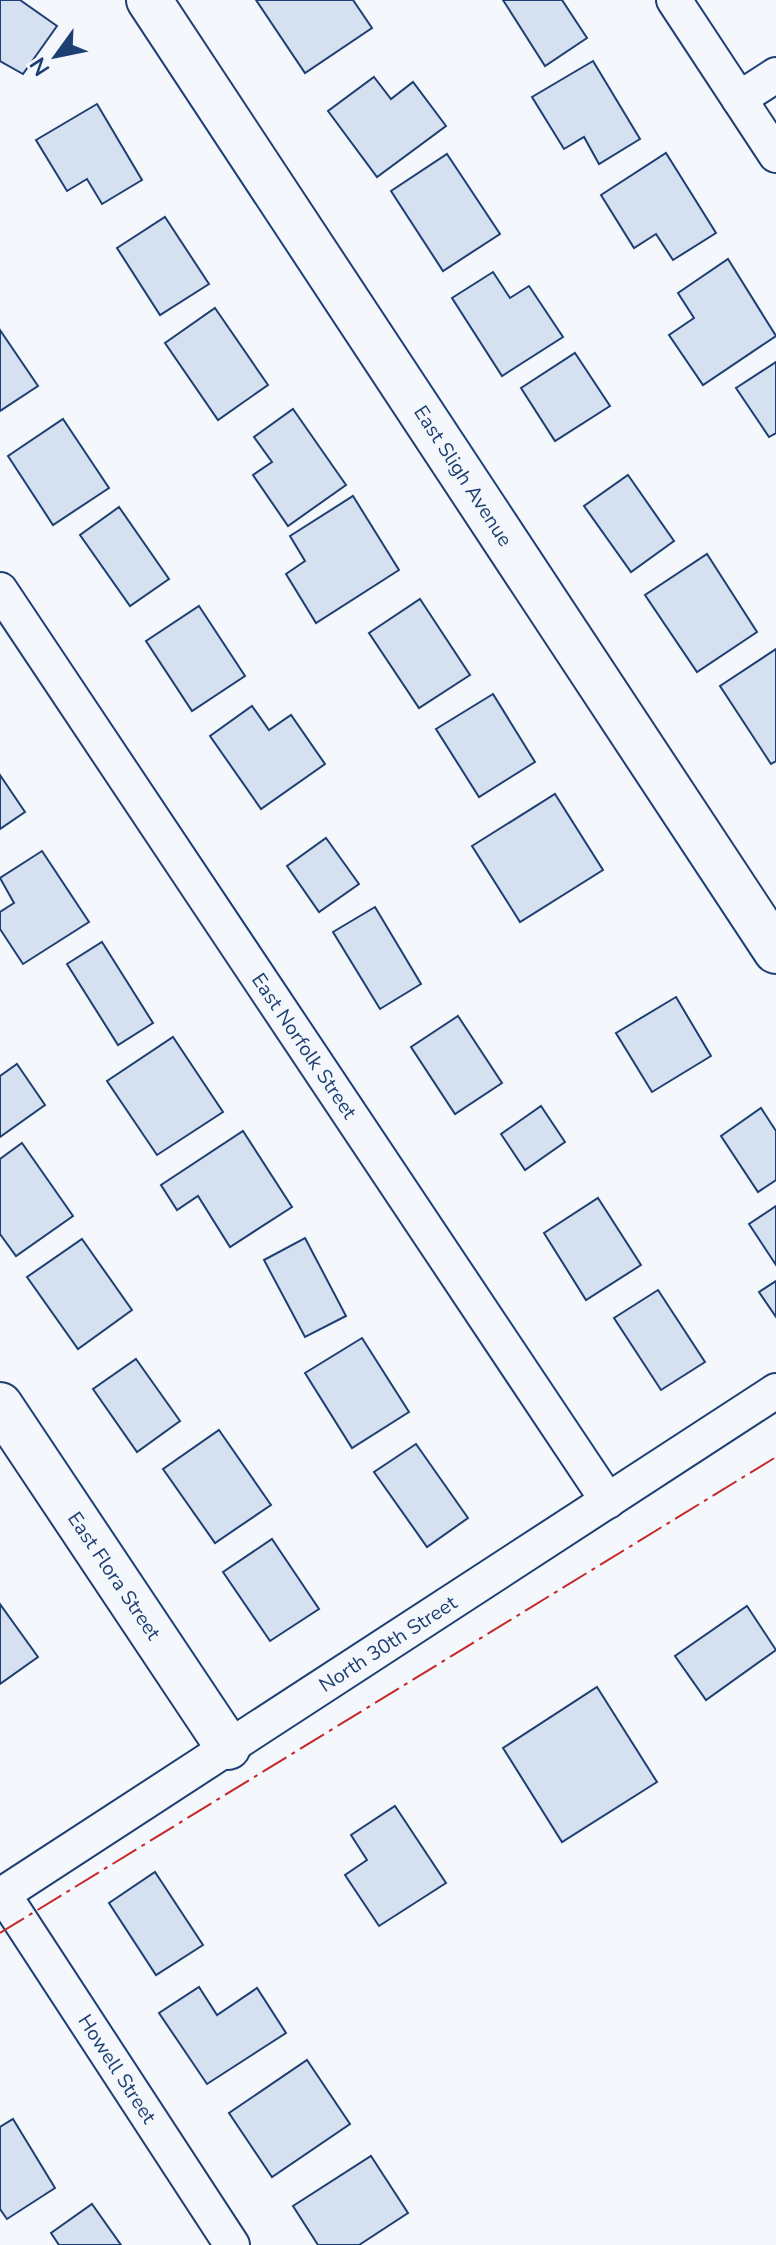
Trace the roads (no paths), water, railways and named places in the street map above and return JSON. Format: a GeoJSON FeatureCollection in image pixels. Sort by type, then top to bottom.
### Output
{"type":"FeatureCollection","features":[{"type":"Feature","properties":{"kind":"street","name":"East Sligh Avenue"},"geometry":{"type":"LineString","coordinates":[[149,0],[776,951]]}},
{"type":"Feature","properties":{"kind":"street"},"geometry":{"type":"LineString","coordinates":[[674,0],[776,155]]}},
{"type":"Feature","properties":{"kind":"street"},"geometry":{"type":"LineString","coordinates":[[739,99],[776,75]]}},
{"type":"Feature","properties":{"kind":"street","name":"East Norfolk Street"},"geometry":{"type":"LineString","coordinates":[[0,590],[608,1501]]}},
{"type":"Feature","properties":{"kind":"street","name":"North 30th Street"},"geometry":{"type":"LineString","coordinates":[[1,1895],[776,1391]]}},
{"type":"Feature","properties":{"kind":"street","name":"East Flora Street"},"geometry":{"type":"LineString","coordinates":[[0,1405],[228,1747]]}},
{"type":"Feature","properties":{"kind":"street","name":"Howell Street"},"geometry":{"type":"LineString","coordinates":[[1,1895],[232,2245]]}}]}
